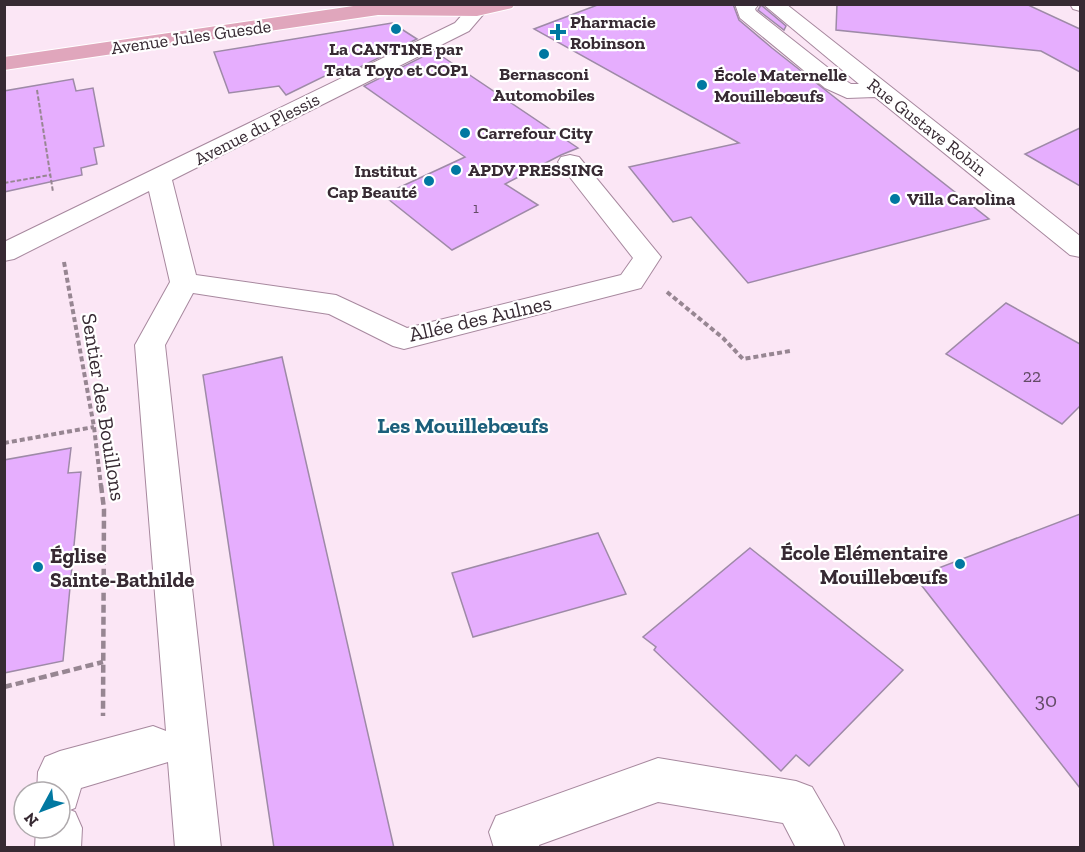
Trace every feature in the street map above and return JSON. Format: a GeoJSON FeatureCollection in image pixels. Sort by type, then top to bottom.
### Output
{"type":"FeatureCollection","features":[{"type":"Feature","properties":{"kind":"main road"},"geometry":{"type":"LineString","coordinates":[[479,7],[505,4]]}},
{"type":"Feature","properties":{"kind":"main road","name":"Avenue Jules Guesde"},"geometry":{"type":"LineString","coordinates":[[4,64],[387,7],[479,7]]}},
{"type":"Feature","properties":{"kind":"street"},"geometry":{"type":"LineString","coordinates":[[748,4],[744,6],[747,14],[833,83],[847,91],[880,90]]}},
{"type":"Feature","properties":{"kind":"street","name":"Rue Gustave Robin"},"geometry":{"type":"LineString","coordinates":[[772,4],[1080,249]]}},
{"type":"Feature","properties":{"kind":"street","name":"Avenue du Plessis"},"geometry":{"type":"LineString","coordinates":[[4,253],[462,27],[479,7]]}},
{"type":"Feature","properties":{"kind":"street"},"geometry":{"type":"LineString","coordinates":[[570,162],[646,257],[641,266]]}},
{"type":"Feature","properties":{"kind":"street"},"geometry":{"type":"LineString","coordinates":[[159,178],[184,282],[150,345],[198,848]]}},
{"type":"Feature","properties":{"kind":"street","name":"Allée des Aulnes"},"geometry":{"type":"LineString","coordinates":[[184,282],[336,305],[404,339],[631,282],[641,266]]}},
{"type":"Feature","properties":{"kind":"street"},"geometry":{"type":"LineString","coordinates":[[60,780],[60,772],[153,747]]}},
{"type":"Feature","properties":{"kind":"street"},"geometry":{"type":"LineString","coordinates":[[517,848],[512,832],[658,780],[795,803],[822,848]]}},
{"type":"Feature","properties":{"kind":"path","name":"Sentier des Bouillons"},"geometry":{"type":"LineString","coordinates":[[32,60],[58,226],[94,427],[104,509],[103,762]]}},
{"type":"Feature","properties":{"kind":"path"},"geometry":{"type":"LineString","coordinates":[[4,183],[50,175]]}},
{"type":"Feature","properties":{"kind":"path"},"geometry":{"type":"LineString","coordinates":[[641,266],[675,299],[723,338],[743,359],[790,351]]}},
{"type":"Feature","properties":{"kind":"path"},"geometry":{"type":"LineString","coordinates":[[4,443],[94,427]]}},
{"type":"Feature","properties":{"kind":"path"},"geometry":{"type":"LineString","coordinates":[[4,687],[103,662]]}},
{"type":"Feature","properties":{"kind":"building"},"geometry":{"type":"Polygon","coordinates":[[[600,4],[733,4],[739,20],[772,48],[989,219],[748,283],[691,217],[673,222],[629,167],[739,143],[534,29],[600,4]]]}},
{"type":"Feature","properties":{"kind":"building"},"geometry":{"type":"Polygon","coordinates":[[[837,4],[1026,4],[1080,29],[1080,72],[1041,51],[836,30],[837,4]]]}},
{"type":"Feature","properties":{"kind":"building"},"geometry":{"type":"Polygon","coordinates":[[[761,5],[786,26],[784,30],[758,10],[761,5]]]}},
{"type":"Feature","properties":{"kind":"building"},"geometry":{"type":"Polygon","coordinates":[[[392,23],[417,39],[346,74],[339,69],[286,95],[279,86],[229,93],[214,52],[392,23]]]}},
{"type":"Feature","properties":{"kind":"building"},"geometry":{"type":"Polygon","coordinates":[[[434,51],[578,148],[505,184],[538,205],[452,250],[383,195],[465,157],[364,86],[434,51]]]}},
{"type":"Feature","properties":{"kind":"building"},"geometry":{"type":"Polygon","coordinates":[[[73,79],[76,91],[93,88],[104,146],[94,148],[97,164],[81,168],[82,175],[4,192],[4,91],[73,79]]]}},
{"type":"Feature","properties":{"kind":"building"},"geometry":{"type":"Polygon","coordinates":[[[1080,128],[1080,186],[1025,154],[1080,128]]]}},
{"type":"Feature","properties":{"kind":"building"},"geometry":{"type":"Polygon","coordinates":[[[1006,303],[1080,344],[1080,406],[1062,424],[946,354],[1006,303]]]}},
{"type":"Feature","properties":{"kind":"building"},"geometry":{"type":"Polygon","coordinates":[[[282,357],[394,848],[274,848],[203,375],[282,357]]]}},
{"type":"Feature","properties":{"kind":"building","name":"Église Sainte-Bathilde"},"geometry":{"type":"Polygon","coordinates":[[[71,448],[68,473],[81,472],[63,661],[4,673],[4,460],[71,448]]]}},
{"type":"Feature","properties":{"kind":"building"},"geometry":{"type":"Polygon","coordinates":[[[1080,514],[1080,788],[915,577],[1080,514]]]}},
{"type":"Feature","properties":{"kind":"building"},"geometry":{"type":"Polygon","coordinates":[[[598,533],[626,594],[473,637],[452,573],[598,533]]]}},
{"type":"Feature","properties":{"kind":"building"},"geometry":{"type":"Polygon","coordinates":[[[750,548],[903,670],[809,766],[796,755],[781,771],[654,650],[656,647],[643,637],[750,548]]]}},
{"type":"Feature","properties":{"kind":"place","name":"La CANT1NE par Tata Toyo et COP1"},"geometry":{"type":"Point","coordinates":[396,29]}},
{"type":"Feature","properties":{"kind":"place","name":"Pharmacie Robinson"},"geometry":{"type":"Point","coordinates":[558,32]}},
{"type":"Feature","properties":{"kind":"place","name":"Bernasconi Automobiles"},"geometry":{"type":"Point","coordinates":[544,54]}},
{"type":"Feature","properties":{"kind":"place","name":"École Maternelle Mouillebœufs"},"geometry":{"type":"Point","coordinates":[702,85]}},
{"type":"Feature","properties":{"kind":"place","name":"Carrefour City"},"geometry":{"type":"Point","coordinates":[465,133]}},
{"type":"Feature","properties":{"kind":"place","name":"APDV PRESSING"},"geometry":{"type":"Point","coordinates":[456,170]}},
{"type":"Feature","properties":{"kind":"place","name":"Institut Cap Beauté"},"geometry":{"type":"Point","coordinates":[429,181]}},
{"type":"Feature","properties":{"kind":"place","name":"Villa Carolina"},"geometry":{"type":"Point","coordinates":[895,199]}},
{"type":"Feature","properties":{"kind":"place","name":"École Elémentaire Mouillebœufs"},"geometry":{"type":"Point","coordinates":[960,564]}},
{"type":"Feature","properties":{"kind":"place","name":"Église Sainte-Bathilde"},"geometry":{"type":"Point","coordinates":[38,567]}},
{"type":"Feature","properties":{"kind":"district","name":"Les Mouillebœufs"},"geometry":{"type":"Point","coordinates":[463,425]}}]}
